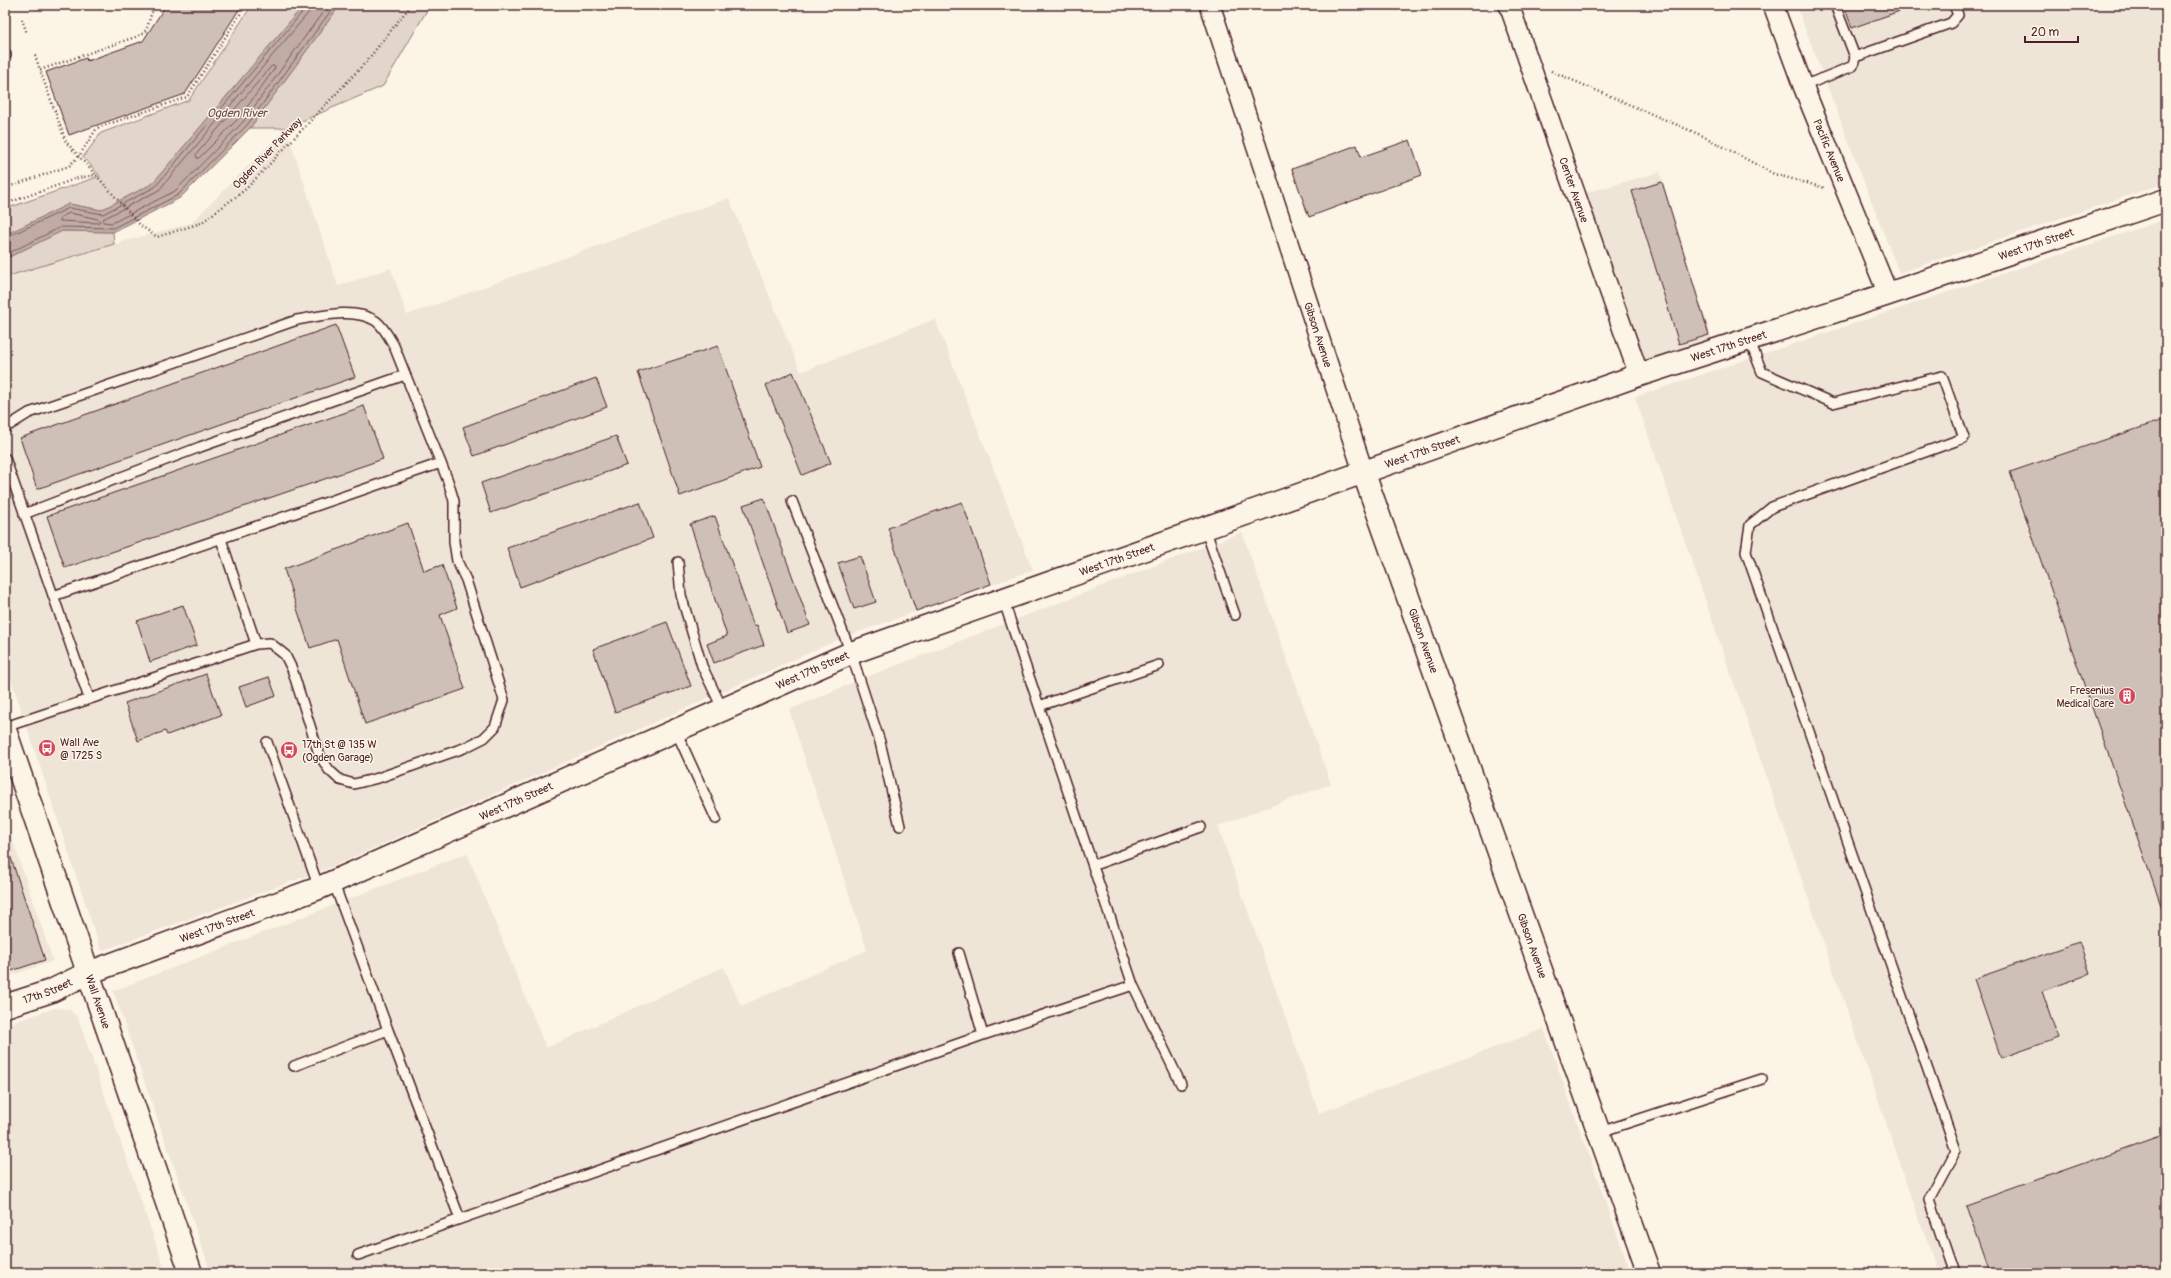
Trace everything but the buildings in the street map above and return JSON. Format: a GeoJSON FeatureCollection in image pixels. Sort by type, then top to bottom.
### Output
{"type":"FeatureCollection","features":[{"type":"Feature","properties":{"kind":"street","name":"Gibson Avenue"},"geometry":{"type":"LineString","coordinates":[[1210,5],[1363,471],[1600,1132],[1649,1273]]}},
{"type":"Feature","properties":{"kind":"street","name":"Center Avenue"},"geometry":{"type":"LineString","coordinates":[[1509,5],[1639,375]]}},
{"type":"Feature","properties":{"kind":"street","name":"Pacific Avenue"},"geometry":{"type":"LineString","coordinates":[[1772,5],[1803,86],[1888,294]]}},
{"type":"Feature","properties":{"kind":"street","name":"West 17th Street"},"geometry":{"type":"LineString","coordinates":[[88,973],[326,885],[852,653],[1363,471],[1639,375],[1888,294],[2166,200]]}},
{"type":"Feature","properties":{"kind":"street","name":"Wall Avenue"},"geometry":{"type":"LineString","coordinates":[[5,730],[191,1273]]}},
{"type":"Feature","properties":{"kind":"street","name":"17th Street"},"geometry":{"type":"LineString","coordinates":[[5,1006],[51,991],[88,973]]}},
{"type":"Feature","properties":{"kind":"lane"},"geometry":{"type":"LineString","coordinates":[[1803,86],[1853,66],[1855,57],[1835,5]]}},
{"type":"Feature","properties":{"kind":"lane"},"geometry":{"type":"LineString","coordinates":[[1855,57],[1951,23],[1958,15],[1954,5]]}},
{"type":"Feature","properties":{"kind":"lane"},"geometry":{"type":"LineString","coordinates":[[5,428],[29,413],[297,320],[329,314],[358,315],[375,321],[387,334],[405,375],[441,463],[454,501],[454,542],[457,561],[466,580],[504,700],[495,727],[484,738],[464,748],[378,778],[354,784],[340,780],[328,770],[319,754],[292,669],[285,655],[270,643],[256,644],[5,727]]}},
{"type":"Feature","properties":{"kind":"lane"},"geometry":{"type":"LineString","coordinates":[[1749,339],[1762,372],[1834,403],[1942,376],[1964,438],[1772,507],[1750,525],[1746,552],[1956,1150],[1929,1200],[1954,1273]]}},
{"type":"Feature","properties":{"kind":"lane"},"geometry":{"type":"LineString","coordinates":[[24,514],[200,447],[405,375]]}},
{"type":"Feature","properties":{"kind":"lane"},"geometry":{"type":"LineString","coordinates":[[5,458],[89,698]]}},
{"type":"Feature","properties":{"kind":"lane"},"geometry":{"type":"LineString","coordinates":[[53,596],[441,463]]}},
{"type":"Feature","properties":{"kind":"lane"},"geometry":{"type":"LineString","coordinates":[[792,501],[852,653],[880,742],[900,826]]}},
{"type":"Feature","properties":{"kind":"lane"},"geometry":{"type":"LineString","coordinates":[[1205,527],[1236,615]]}},
{"type":"Feature","properties":{"kind":"lane"},"geometry":{"type":"LineString","coordinates":[[221,539],[256,644]]}},
{"type":"Feature","properties":{"kind":"lane"},"geometry":{"type":"LineString","coordinates":[[678,562],[681,595],[702,666],[723,710]]}},
{"type":"Feature","properties":{"kind":"lane"},"geometry":{"type":"LineString","coordinates":[[1003,599],[1094,865],[1133,985],[1181,1084]]}},
{"type":"Feature","properties":{"kind":"lane"},"geometry":{"type":"LineString","coordinates":[[1039,706],[1158,665]]}},
{"type":"Feature","properties":{"kind":"lane"},"geometry":{"type":"LineString","coordinates":[[676,731],[716,819]]}},
{"type":"Feature","properties":{"kind":"lane"},"geometry":{"type":"LineString","coordinates":[[267,742],[388,1030],[460,1219]]}},
{"type":"Feature","properties":{"kind":"lane"},"geometry":{"type":"LineString","coordinates":[[1094,865],[1201,827]]}},
{"type":"Feature","properties":{"kind":"lane"},"geometry":{"type":"LineString","coordinates":[[959,953],[983,1035]]}},
{"type":"Feature","properties":{"kind":"lane"},"geometry":{"type":"LineString","coordinates":[[358,1255],[983,1035],[1133,985]]}},
{"type":"Feature","properties":{"kind":"lane"},"geometry":{"type":"LineString","coordinates":[[294,1066],[388,1030]]}},
{"type":"Feature","properties":{"kind":"lane"},"geometry":{"type":"LineString","coordinates":[[1600,1132],[1762,1079]]}},
{"type":"Feature","properties":{"kind":"path"},"geometry":{"type":"LineString","coordinates":[[40,70],[141,35],[147,28],[152,10],[156,5]]}},
{"type":"Feature","properties":{"kind":"path"},"geometry":{"type":"LineString","coordinates":[[5,188],[69,166],[79,156],[98,128],[186,97],[246,5]]}},
{"type":"Feature","properties":{"kind":"path","name":"Ogden River Parkway"},"geometry":{"type":"LineString","coordinates":[[35,55],[66,142],[106,184],[140,225],[157,237],[201,223],[246,189],[366,62],[411,5]]}},
{"type":"Feature","properties":{"kind":"path"},"geometry":{"type":"LineString","coordinates":[[22,19],[27,34]]}},
{"type":"Feature","properties":{"kind":"path"},"geometry":{"type":"LineString","coordinates":[[1531,65],[1543,67],[1568,80],[1703,136],[1774,174],[1847,195]]}},
{"type":"Feature","properties":{"kind":"path"},"geometry":{"type":"LineString","coordinates":[[5,204],[78,178],[96,175]]}},
{"type":"Feature","properties":{"kind":"shaded area"},"geometry":{"type":"Polygon","coordinates":[[[252,5],[304,5],[152,184],[101,210],[69,204],[5,235],[5,209],[100,176],[83,157],[101,133],[189,100],[252,5]]]}},
{"type":"Feature","properties":{"kind":"shaded area"},"geometry":{"type":"Polygon","coordinates":[[[340,5],[430,5],[383,86],[286,128],[250,128],[340,5]]]}},
{"type":"Feature","properties":{"kind":"shaded area"},"geometry":{"type":"Polygon","coordinates":[[[1796,5],[2166,5],[2166,183],[1899,273],[1796,5]]]}},
{"type":"Feature","properties":{"kind":"shaded area"},"geometry":{"type":"Polygon","coordinates":[[[286,128],[338,286],[391,268],[407,315],[729,198],[801,372],[935,319],[1033,570],[842,638],[334,866],[101,951],[5,661],[5,277],[114,244],[191,223],[286,128]]]}},
{"type":"Feature","properties":{"kind":"shaded area"},"geometry":{"type":"Polygon","coordinates":[[[1660,172],[1712,340],[1646,364],[1584,193],[1660,172]]]}},
{"type":"Feature","properties":{"kind":"shaded area"},"geometry":{"type":"Polygon","coordinates":[[[2166,219],[2166,1273],[1938,1273],[1635,397],[2166,219]]]}},
{"type":"Feature","properties":{"kind":"shaded area"},"geometry":{"type":"Polygon","coordinates":[[[62,231],[113,232],[114,244],[5,277],[5,259],[62,231]]]}},
{"type":"Feature","properties":{"kind":"shaded area"},"geometry":{"type":"Polygon","coordinates":[[[1242,532],[1331,784],[1218,826],[1319,1113],[1544,1029],[1631,1273],[211,1273],[113,991],[467,853],[546,1048],[724,967],[741,1006],[867,950],[789,710],[856,681],[1242,532]]]}},
{"type":"Feature","properties":{"kind":"shaded area"},"geometry":{"type":"Polygon","coordinates":[[[5,817],[53,961],[5,978],[5,817]]]}},
{"type":"Feature","properties":{"kind":"shaded area"},"geometry":{"type":"Polygon","coordinates":[[[55,1008],[69,1009],[78,1018],[166,1273],[5,1273],[5,1025],[55,1008]]]}},
{"type":"Feature","properties":{"kind":"water","name":"Ogden River"},"geometry":{"type":"Polygon","coordinates":[[[304,5],[340,5],[250,128],[180,198],[113,232],[62,231],[5,259],[5,235],[69,204],[101,210],[152,184],[304,5]]]}},
{"type":"Feature","properties":{"kind":"place","name":"Fresenius Medical Care"},"geometry":{"type":"Point","coordinates":[2127,696]}},
{"type":"Feature","properties":{"kind":"place","name":"Wall Ave @ 1725 S"},"geometry":{"type":"Point","coordinates":[47,748]}},
{"type":"Feature","properties":{"kind":"place","name":"17th St @ 135 W (Ogden Garage)"},"geometry":{"type":"Point","coordinates":[289,750]}}]}
